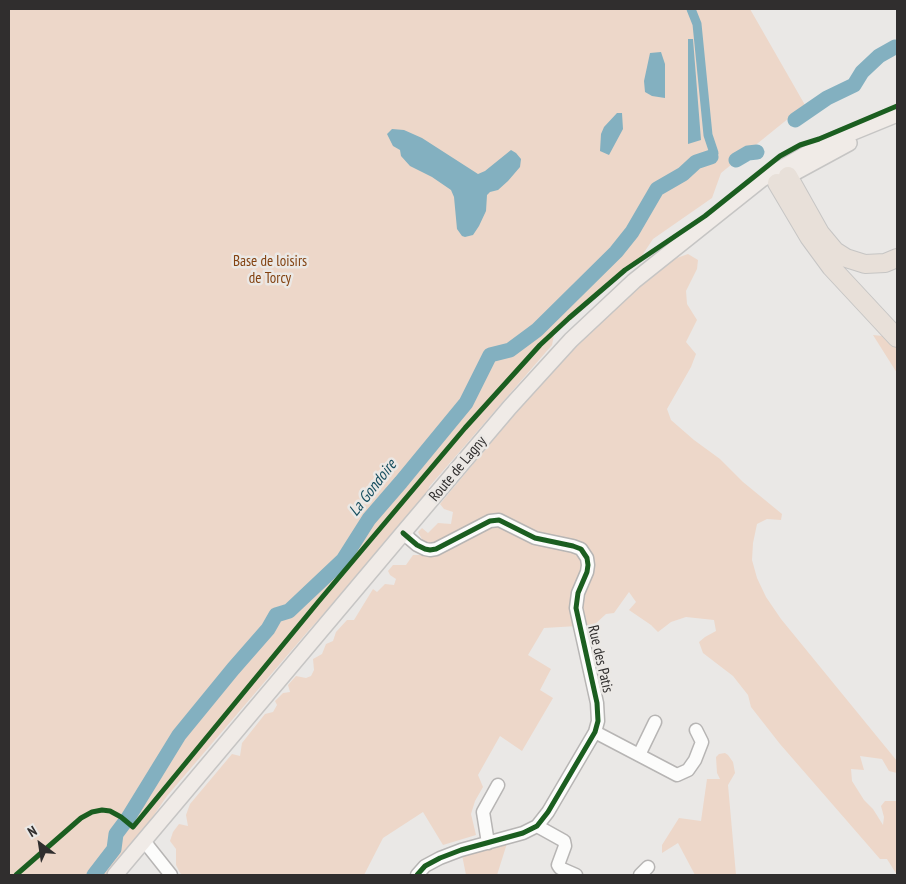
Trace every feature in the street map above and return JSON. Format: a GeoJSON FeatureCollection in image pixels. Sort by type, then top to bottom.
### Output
{"type":"FeatureCollection","features":[{"type":"Feature","properties":{"kind":"highway"},"geometry":{"type":"LineString","coordinates":[[783,173],[820,233],[835,251],[846,258],[865,264],[885,263],[897,258]]}},
{"type":"Feature","properties":{"kind":"highway"},"geometry":{"type":"LineString","coordinates":[[783,173],[809,237],[830,267],[897,338]]}},
{"type":"Feature","properties":{"kind":"main road","name":"Route de Lagny"},"geometry":{"type":"LineString","coordinates":[[115,875],[510,407],[571,340],[634,281],[695,233],[783,173],[881,125],[896,114]]}},
{"type":"Feature","properties":{"kind":"street","name":"Rue des Patis"},"geometry":{"type":"LineString","coordinates":[[403,533],[417,545],[430,550],[436,549],[490,521],[499,520],[535,538],[573,546],[584,553],[588,565],[587,572],[576,601],[579,625],[597,703],[598,721],[595,732],[548,812],[537,826]]}},
{"type":"Feature","properties":{"kind":"street"},"geometry":{"type":"LineString","coordinates":[[639,755],[655,722]]}},
{"type":"Feature","properties":{"kind":"street"},"geometry":{"type":"LineString","coordinates":[[595,732],[677,775],[691,768],[702,742],[696,730]]}},
{"type":"Feature","properties":{"kind":"street"},"geometry":{"type":"LineString","coordinates":[[488,843],[483,812],[498,785]]}},
{"type":"Feature","properties":{"kind":"street"},"geometry":{"type":"LineString","coordinates":[[417,875],[419,871],[432,862],[460,850],[523,833],[537,826],[564,841],[565,846],[558,864],[560,868],[576,875]]}},
{"type":"Feature","properties":{"kind":"street"},"geometry":{"type":"LineString","coordinates":[[144,841],[171,875]]}},
{"type":"Feature","properties":{"kind":"green space","name":"Base de loisirs de Torcy"},"geometry":{"type":"Polygon","coordinates":[[[9,9],[750,9],[805,105],[721,173],[712,198],[653,239],[639,260],[554,335],[552,345],[429,487],[428,493],[352,583],[309,630],[167,796],[143,831],[105,875],[9,875],[9,9]]]}},
{"type":"Feature","properties":{"kind":"green space"},"geometry":{"type":"Polygon","coordinates":[[[688,254],[698,260],[697,269],[686,291],[687,304],[697,320],[686,342],[696,354],[691,367],[667,409],[671,420],[720,459],[743,482],[782,514],[781,520],[767,519],[757,524],[752,560],[757,578],[766,597],[781,619],[897,761],[897,773],[889,771],[882,759],[860,756],[864,770],[851,769],[852,781],[883,825],[884,817],[881,806],[885,801],[897,801],[897,875],[887,859],[880,859],[780,744],[751,707],[748,695],[733,676],[703,653],[699,642],[716,631],[714,620],[686,617],[671,622],[658,632],[629,610],[636,602],[629,592],[614,613],[606,614],[594,625],[544,628],[528,655],[551,669],[540,690],[553,698],[522,751],[500,736],[478,775],[483,787],[475,801],[471,814],[476,835],[443,845],[423,812],[383,838],[364,875],[183,875],[180,873],[176,865],[176,849],[170,841],[173,832],[179,824],[188,826],[186,815],[190,804],[232,754],[240,756],[242,743],[265,714],[273,712],[277,705],[275,701],[283,693],[290,692],[288,685],[296,676],[306,678],[311,676],[314,670],[313,659],[322,654],[326,644],[333,641],[336,632],[347,620],[354,620],[373,589],[377,592],[385,584],[394,585],[396,579],[388,571],[393,565],[406,565],[413,555],[422,555],[430,545],[423,541],[418,532],[422,528],[428,533],[438,523],[451,524],[453,512],[444,509],[440,504],[514,415],[577,345],[634,289],[674,259],[688,254]]]}},
{"type":"Feature","properties":{"kind":"green space"},"geometry":{"type":"Polygon","coordinates":[[[873,335],[883,336],[892,340],[897,348],[897,373],[873,335]]]}},
{"type":"Feature","properties":{"kind":"green space"},"geometry":{"type":"Polygon","coordinates":[[[725,753],[733,762],[735,773],[728,785],[736,875],[695,875],[678,843],[662,853],[662,845],[679,818],[701,821],[707,779],[720,779],[717,773],[716,757],[719,754],[725,753]]]}},
{"type":"Feature","properties":{"kind":"green space"},"geometry":{"type":"Polygon","coordinates":[[[509,837],[497,875],[466,875],[461,850],[509,837]]]}},
{"type":"Feature","properties":{"kind":"water"},"geometry":{"type":"Polygon","coordinates":[[[688,39],[693,39],[701,140],[688,144],[688,39]]]}},
{"type":"Feature","properties":{"kind":"water"},"geometry":{"type":"Polygon","coordinates":[[[661,52],[665,64],[665,98],[652,96],[645,92],[644,81],[650,53],[661,52]]]}},
{"type":"Feature","properties":{"kind":"water"},"geometry":{"type":"Polygon","coordinates":[[[617,113],[622,113],[623,129],[609,155],[600,151],[601,134],[604,127],[617,113]]]}},
{"type":"Feature","properties":{"kind":"water"},"geometry":{"type":"Polygon","coordinates":[[[392,129],[404,130],[422,138],[478,174],[485,171],[511,150],[521,159],[520,167],[498,190],[487,195],[486,211],[479,226],[473,235],[465,237],[457,229],[454,197],[451,190],[432,177],[410,166],[401,156],[400,150],[393,146],[387,134],[392,129]]]}},
{"type":"Feature","properties":{"kind":"waterway"},"geometry":{"type":"LineString","coordinates":[[691,9],[697,24],[708,135],[714,153],[711,157]]}},
{"type":"Feature","properties":{"kind":"waterway","name":"La Gondoire"},"geometry":{"type":"LineString","coordinates":[[795,120],[827,98],[854,85],[862,72],[879,56],[895,47]]}},
{"type":"Feature","properties":{"kind":"waterway","name":"La Gondoire"},"geometry":{"type":"LineString","coordinates":[[736,160],[748,153],[757,152]]}},
{"type":"Feature","properties":{"kind":"waterway","name":"La Gondoire"},"geometry":{"type":"LineString","coordinates":[[94,875],[114,849],[116,834],[128,818],[179,735],[268,629],[276,615],[289,611],[343,560],[369,519],[466,403],[490,355],[510,350],[537,330],[616,252],[632,232],[657,189],[683,174],[696,162],[711,157]]}},
{"type":"Feature","properties":{"kind":"cycle path"},"geometry":{"type":"LineString","coordinates":[[16,875],[81,818],[92,812],[110,811],[133,827],[319,601],[465,428],[540,345],[569,318],[625,270],[705,216],[780,156],[800,145],[819,139],[897,106]]}},
{"type":"Feature","properties":{"kind":"cycle path"},"geometry":{"type":"LineString","coordinates":[[403,533],[417,545],[430,550],[436,549],[490,521],[499,520],[535,538],[581,549],[587,558],[588,565],[578,593],[576,608],[597,703],[598,721],[595,732],[548,812],[537,826],[523,833],[461,850],[440,858],[425,866],[417,875]]}}]}
